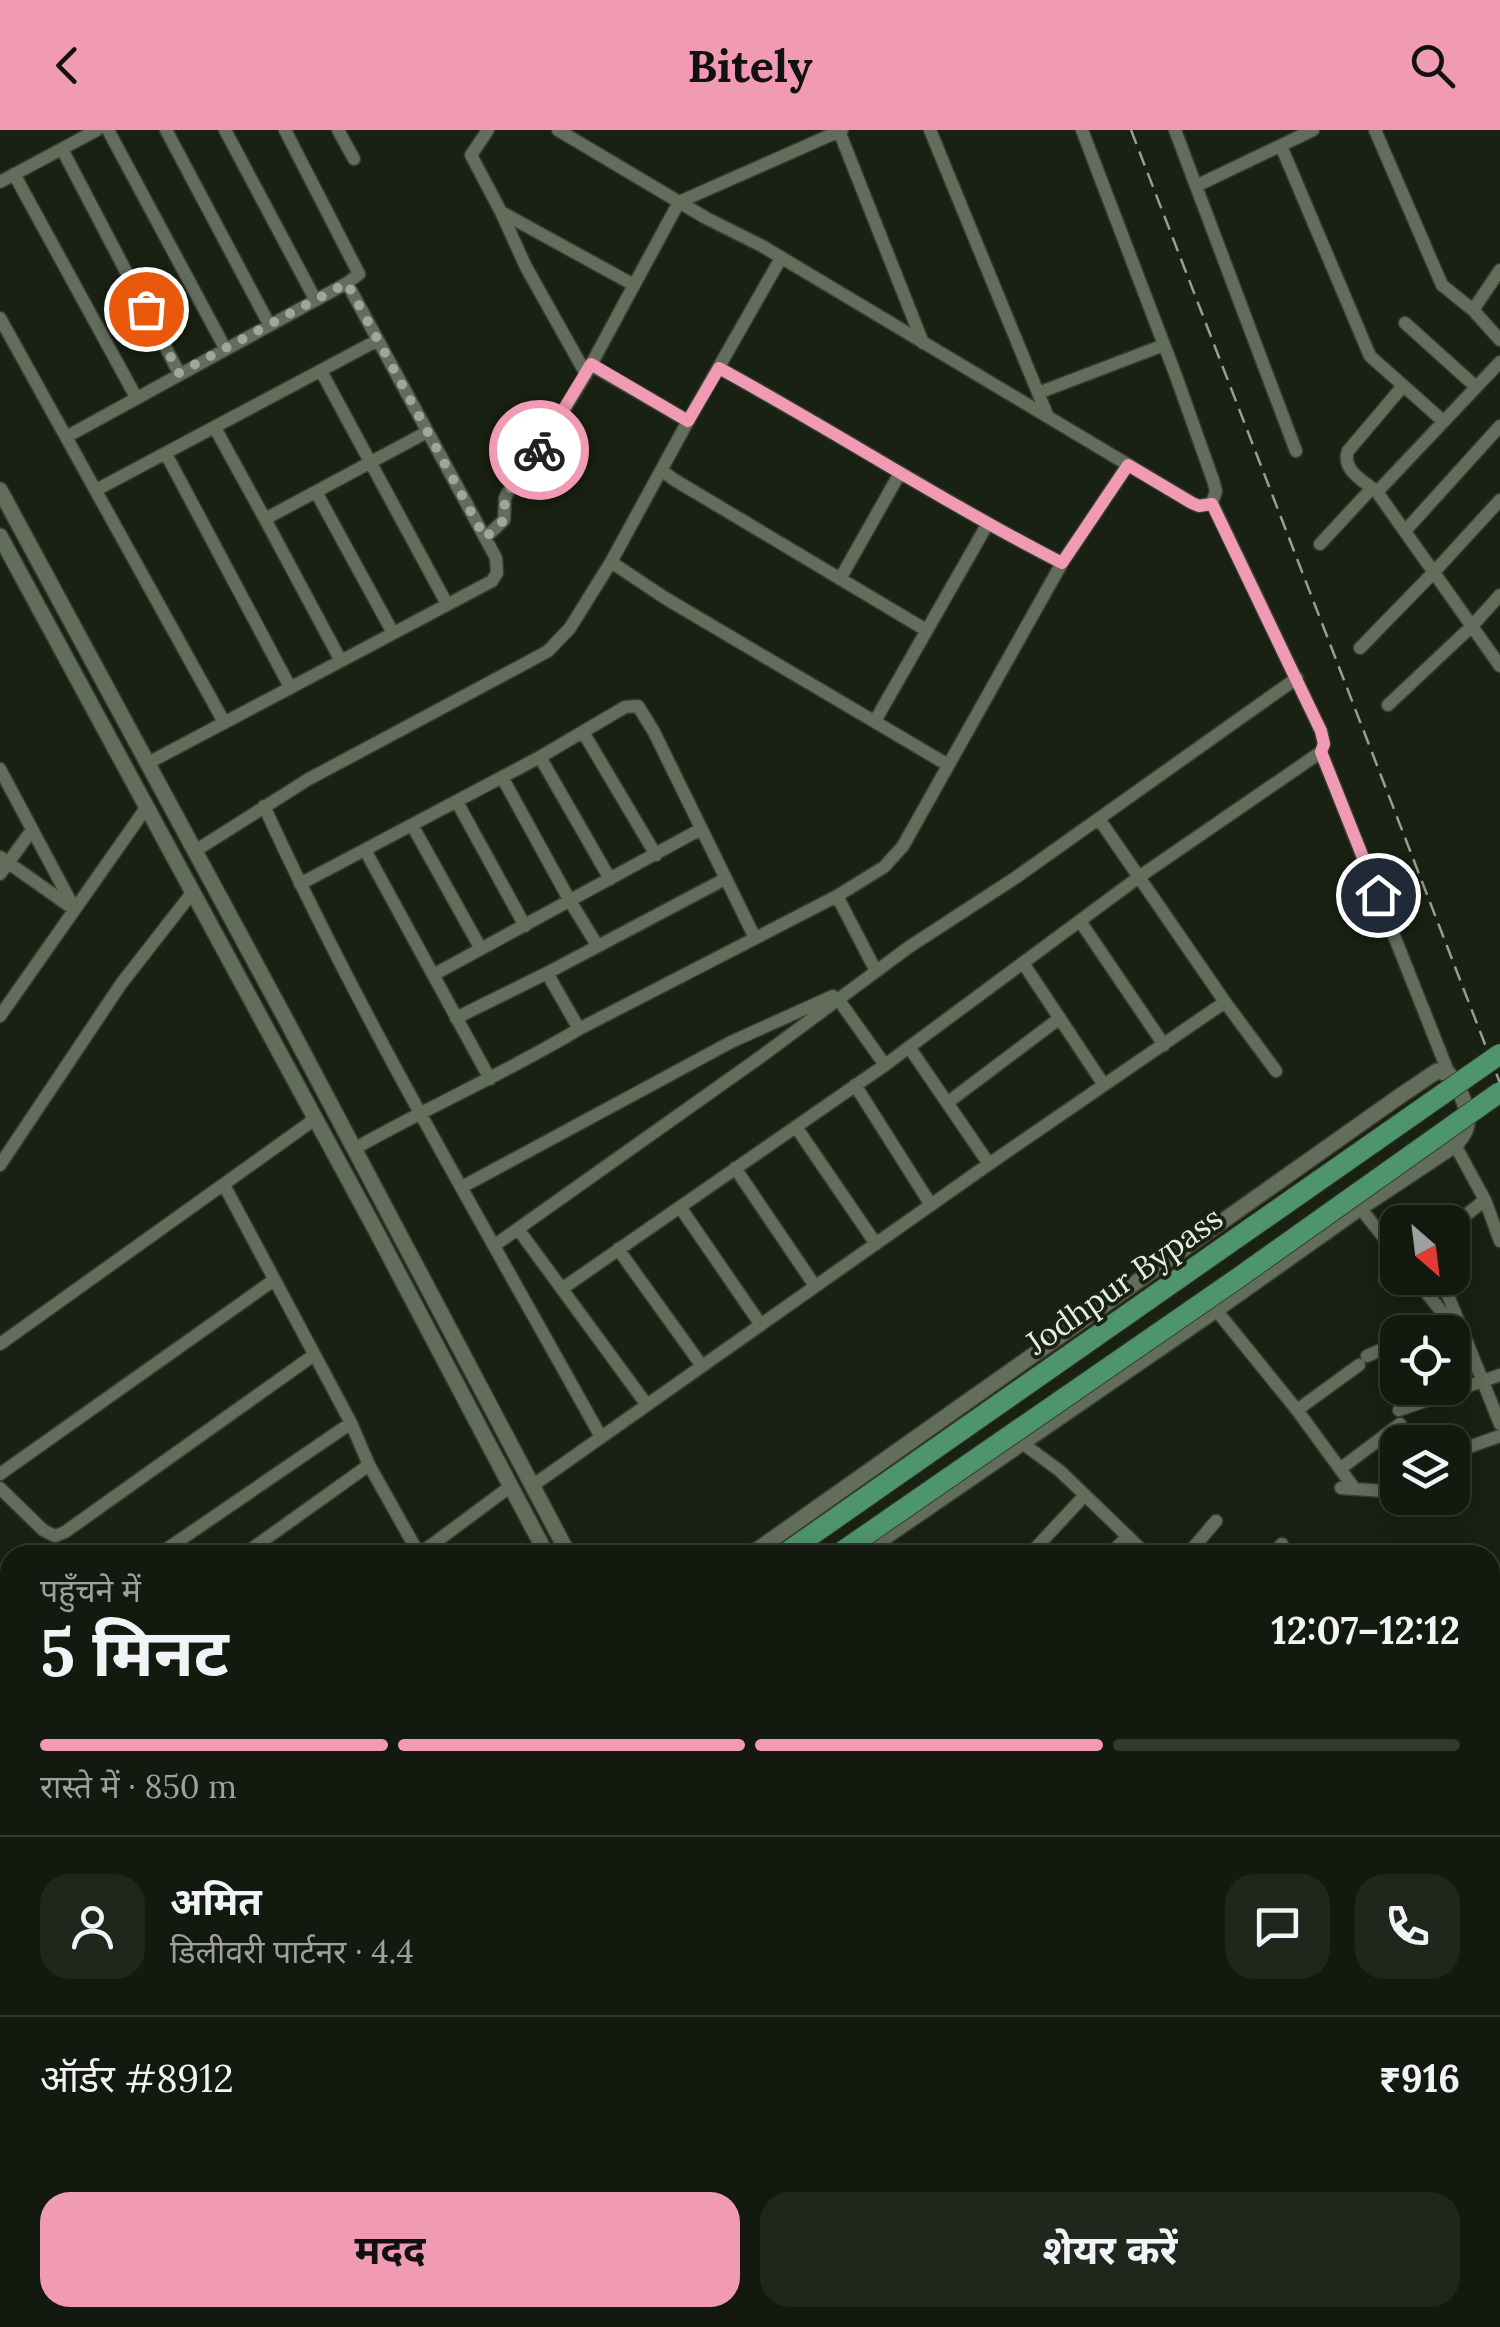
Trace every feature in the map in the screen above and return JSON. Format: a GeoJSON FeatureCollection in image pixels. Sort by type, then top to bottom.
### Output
{"type":"FeatureCollection","features":[{"type":"Feature","properties":{"kind":"highway","name":"Jodhpur Bypass"},"geometry":{"type":"LineString","coordinates":[[797,1545],[1500,1054]]}},
{"type":"Feature","properties":{"kind":"highway"},"geometry":{"type":"LineString","coordinates":[[851,1545],[1500,1092]]}},
{"type":"Feature","properties":{"kind":"street"},"geometry":{"type":"LineString","coordinates":[[0,182],[97,130]]}},
{"type":"Feature","properties":{"kind":"street"},"geometry":{"type":"LineString","coordinates":[[108,130],[225,348]]}},
{"type":"Feature","properties":{"kind":"street"},"geometry":{"type":"LineString","coordinates":[[166,130],[269,324]]}},
{"type":"Feature","properties":{"kind":"street"},"geometry":{"type":"LineString","coordinates":[[224,130],[315,300]]}},
{"type":"Feature","properties":{"kind":"street"},"geometry":{"type":"LineString","coordinates":[[66,436],[359,274],[286,130]]}},
{"type":"Feature","properties":{"kind":"street"},"geometry":{"type":"LineString","coordinates":[[338,130],[354,159]]}},
{"type":"Feature","properties":{"kind":"street"},"geometry":{"type":"LineString","coordinates":[[488,130],[472,155],[526,267],[588,369],[688,421]]}},
{"type":"Feature","properties":{"kind":"street"},"geometry":{"type":"LineString","coordinates":[[558,130],[1192,503],[1212,504]]}},
{"type":"Feature","properties":{"kind":"street"},"geometry":{"type":"LineString","coordinates":[[485,538],[504,520],[508,492],[534,458],[588,369],[679,202],[841,130],[923,343]]}},
{"type":"Feature","properties":{"kind":"street"},"geometry":{"type":"LineString","coordinates":[[930,130],[1048,417]]}},
{"type":"Feature","properties":{"kind":"street"},"geometry":{"type":"LineString","coordinates":[[563,1288],[884,1065],[1139,877],[1321,752],[1321,731],[1212,504],[1216,491],[1213,480],[1082,130]]}},
{"type":"Feature","properties":{"kind":"street"},"geometry":{"type":"LineString","coordinates":[[1175,130],[1296,452]]}},
{"type":"Feature","properties":{"kind":"street"},"geometry":{"type":"LineString","coordinates":[[1196,186],[1313,130]]}},
{"type":"Feature","properties":{"kind":"street"},"geometry":{"type":"LineString","coordinates":[[1375,130],[1442,285],[1473,310],[1500,340]]}},
{"type":"Feature","properties":{"kind":"street"},"geometry":{"type":"LineString","coordinates":[[1280,146],[1370,356],[1444,421]]}},
{"type":"Feature","properties":{"kind":"street"},"geometry":{"type":"LineString","coordinates":[[62,149],[179,373]]}},
{"type":"Feature","properties":{"kind":"street"},"geometry":{"type":"LineString","coordinates":[[14,174],[136,397]]}},
{"type":"Feature","properties":{"kind":"street"},"geometry":{"type":"LineString","coordinates":[[502,212],[634,284]]}},
{"type":"Feature","properties":{"kind":"street"},"geometry":{"type":"LineString","coordinates":[[195,851],[307,780],[548,651],[570,628],[611,562],[781,258]]}},
{"type":"Feature","properties":{"kind":"street"},"geometry":{"type":"LineString","coordinates":[[1473,310],[1500,270]]}},
{"type":"Feature","properties":{"kind":"street"},"geometry":{"type":"LineString","coordinates":[[148,763],[492,581],[497,573],[496,558],[347,283]]}},
{"type":"Feature","properties":{"kind":"street"},"geometry":{"type":"LineString","coordinates":[[0,318],[224,722]]}},
{"type":"Feature","properties":{"kind":"street"},"geometry":{"type":"LineString","coordinates":[[1405,323],[1476,386]]}},
{"type":"Feature","properties":{"kind":"street"},"geometry":{"type":"LineString","coordinates":[[96,490],[378,340]]}},
{"type":"Feature","properties":{"kind":"street"},"geometry":{"type":"LineString","coordinates":[[1038,394],[1164,345]]}},
{"type":"Feature","properties":{"kind":"street"},"geometry":{"type":"LineString","coordinates":[[1320,544],[1500,362]]}},
{"type":"Feature","properties":{"kind":"street"},"geometry":{"type":"LineString","coordinates":[[719,368],[987,525],[1062,563]]}},
{"type":"Feature","properties":{"kind":"street"},"geometry":{"type":"LineString","coordinates":[[321,371],[448,604]]}},
{"type":"Feature","properties":{"kind":"street"},"geometry":{"type":"LineString","coordinates":[[1402,386],[1348,451],[1345,463],[1375,490],[1500,666]]}},
{"type":"Feature","properties":{"kind":"street"},"geometry":{"type":"LineString","coordinates":[[1405,532],[1500,426]]}},
{"type":"Feature","properties":{"kind":"street"},"geometry":{"type":"LineString","coordinates":[[215,428],[341,660]]}},
{"type":"Feature","properties":{"kind":"street"},"geometry":{"type":"LineString","coordinates":[[265,519],[427,432]]}},
{"type":"Feature","properties":{"kind":"street"},"geometry":{"type":"LineString","coordinates":[[166,454],[290,687]]}},
{"type":"Feature","properties":{"kind":"street"},"geometry":{"type":"LineString","coordinates":[[354,1149],[837,896],[884,866],[903,846],[1062,563],[1128,465]]}},
{"type":"Feature","properties":{"kind":"street"},"geometry":{"type":"LineString","coordinates":[[662,471],[926,630]]}},
{"type":"Feature","properties":{"kind":"street"},"geometry":{"type":"LineString","coordinates":[[840,579],[900,473]]}},
{"type":"Feature","properties":{"kind":"street"},"geometry":{"type":"LineString","coordinates":[[0,490],[564,1545]]}},
{"type":"Feature","properties":{"kind":"street"},"geometry":{"type":"LineString","coordinates":[[316,492],[393,633]]}},
{"type":"Feature","properties":{"kind":"street"},"geometry":{"type":"LineString","coordinates":[[1360,648],[1500,500]]}},
{"type":"Feature","properties":{"kind":"street"},"geometry":{"type":"LineString","coordinates":[[875,721],[987,525]]}},
{"type":"Feature","properties":{"kind":"street"},"geometry":{"type":"LineString","coordinates":[[0,536],[542,1545]]}},
{"type":"Feature","properties":{"kind":"street"},"geometry":{"type":"LineString","coordinates":[[611,562],[664,598],[948,765]]}},
{"type":"Feature","properties":{"kind":"street"},"geometry":{"type":"LineString","coordinates":[[1388,705],[1500,595]]}},
{"type":"Feature","properties":{"kind":"street"},"geometry":{"type":"LineString","coordinates":[[495,1245],[909,947],[1015,878],[1297,678]]}},
{"type":"Feature","properties":{"kind":"street"},"geometry":{"type":"LineString","coordinates":[[300,884],[540,757],[624,707],[638,706],[755,938]]}},
{"type":"Feature","properties":{"kind":"street"},"geometry":{"type":"LineString","coordinates":[[583,732],[656,855]]}},
{"type":"Feature","properties":{"kind":"street"},"geometry":{"type":"LineString","coordinates":[[873,1545],[1455,1145],[1465,1132],[1466,1108],[1321,752]]}},
{"type":"Feature","properties":{"kind":"street"},"geometry":{"type":"LineString","coordinates":[[540,757],[610,878]]}},
{"type":"Feature","properties":{"kind":"street"},"geometry":{"type":"LineString","coordinates":[[0,769],[74,908]]}},
{"type":"Feature","properties":{"kind":"street"},"geometry":{"type":"LineString","coordinates":[[502,776],[597,945]]}},
{"type":"Feature","properties":{"kind":"street"},"geometry":{"type":"LineString","coordinates":[[457,802],[525,926]]}},
{"type":"Feature","properties":{"kind":"street"},"geometry":{"type":"LineString","coordinates":[[264,806],[300,884],[420,1112],[601,1438]]}},
{"type":"Feature","properties":{"kind":"street"},"geometry":{"type":"LineString","coordinates":[[0,1016],[146,808]]}},
{"type":"Feature","properties":{"kind":"street"},"geometry":{"type":"LineString","coordinates":[[1098,820],[1276,1071]]}},
{"type":"Feature","properties":{"kind":"street"},"geometry":{"type":"LineString","coordinates":[[412,825],[481,949]]}},
{"type":"Feature","properties":{"kind":"street"},"geometry":{"type":"LineString","coordinates":[[433,974],[701,829]]}},
{"type":"Feature","properties":{"kind":"street"},"geometry":{"type":"LineString","coordinates":[[32,830],[3,864],[74,908]]}},
{"type":"Feature","properties":{"kind":"street"},"geometry":{"type":"LineString","coordinates":[[366,850],[490,1079]]}},
{"type":"Feature","properties":{"kind":"street"},"geometry":{"type":"LineString","coordinates":[[456,1018],[725,878]]}},
{"type":"Feature","properties":{"kind":"street"},"geometry":{"type":"LineString","coordinates":[[0,1165],[121,984],[192,893]]}},
{"type":"Feature","properties":{"kind":"street"},"geometry":{"type":"LineString","coordinates":[[837,896],[876,971]]}},
{"type":"Feature","properties":{"kind":"street"},"geometry":{"type":"LineString","coordinates":[[1080,921],[1164,1045]]}},
{"type":"Feature","properties":{"kind":"street"},"geometry":{"type":"LineString","coordinates":[[1023,964],[1104,1085]]}},
{"type":"Feature","properties":{"kind":"street"},"geometry":{"type":"LineString","coordinates":[[547,973],[579,1029]]}},
{"type":"Feature","properties":{"kind":"street"},"geometry":{"type":"LineString","coordinates":[[462,1188],[731,1042],[858,984]]}},
{"type":"Feature","properties":{"kind":"street"},"geometry":{"type":"LineString","coordinates":[[838,999],[884,1065]]}},
{"type":"Feature","properties":{"kind":"street"},"geometry":{"type":"LineString","coordinates":[[532,1486],[1225,1002]]}},
{"type":"Feature","properties":{"kind":"street"},"geometry":{"type":"LineString","coordinates":[[947,1103],[1060,1018]]}},
{"type":"Feature","properties":{"kind":"street"},"geometry":{"type":"LineString","coordinates":[[909,1047],[989,1164]]}},
{"type":"Feature","properties":{"kind":"street"},"geometry":{"type":"LineString","coordinates":[[764,1545],[1400,1096],[1437,1072],[1449,1074]]}},
{"type":"Feature","properties":{"kind":"street"},"geometry":{"type":"LineString","coordinates":[[854,1086],[931,1205]]}},
{"type":"Feature","properties":{"kind":"street"},"geometry":{"type":"LineString","coordinates":[[1468,1124],[1500,1100]]}},
{"type":"Feature","properties":{"kind":"street"},"geometry":{"type":"LineString","coordinates":[[0,1344],[315,1118]]}},
{"type":"Feature","properties":{"kind":"street"},"geometry":{"type":"LineString","coordinates":[[796,1126],[876,1244]]}},
{"type":"Feature","properties":{"kind":"street"},"geometry":{"type":"LineString","coordinates":[[1455,1145],[1485,1200],[1500,1240]]}},
{"type":"Feature","properties":{"kind":"street"},"geometry":{"type":"LineString","coordinates":[[736,1168],[816,1286]]}},
{"type":"Feature","properties":{"kind":"street"},"geometry":{"type":"LineString","coordinates":[[224,1185],[413,1545]]}},
{"type":"Feature","properties":{"kind":"street"},"geometry":{"type":"LineString","coordinates":[[1470,1212],[1485,1200]]}},
{"type":"Feature","properties":{"kind":"street"},"geometry":{"type":"LineString","coordinates":[[680,1207],[760,1325]]}},
{"type":"Feature","properties":{"kind":"street"},"geometry":{"type":"LineString","coordinates":[[1360,1208],[1380,1232]]}},
{"type":"Feature","properties":{"kind":"street"},"geometry":{"type":"LineString","coordinates":[[518,1229],[647,1405]]}},
{"type":"Feature","properties":{"kind":"street"},"geometry":{"type":"LineString","coordinates":[[618,1250],[702,1366]]}},
{"type":"Feature","properties":{"kind":"street"},"geometry":{"type":"LineString","coordinates":[[0,1474],[274,1280]]}},
{"type":"Feature","properties":{"kind":"street"},"geometry":{"type":"LineString","coordinates":[[1431,1295],[1449,1315]]}},
{"type":"Feature","properties":{"kind":"street"},"geometry":{"type":"LineString","coordinates":[[1216,1310],[1297,1410],[1340,1469],[1348,1488],[1380,1491]]}},
{"type":"Feature","properties":{"kind":"street"},"geometry":{"type":"LineString","coordinates":[[1297,1410],[1380,1352]]}},
{"type":"Feature","properties":{"kind":"street"},"geometry":{"type":"LineString","coordinates":[[0,1488],[43,1530],[56,1536],[314,1355]]}},
{"type":"Feature","properties":{"kind":"street"},"geometry":{"type":"LineString","coordinates":[[1470,1356],[1500,1424]]}},
{"type":"Feature","properties":{"kind":"street"},"geometry":{"type":"LineString","coordinates":[[1340,1469],[1400,1417],[1500,1375]]}},
{"type":"Feature","properties":{"kind":"street"},"geometry":{"type":"LineString","coordinates":[[173,1545],[351,1423]]}},
{"type":"Feature","properties":{"kind":"street"},"geometry":{"type":"LineString","coordinates":[[1470,1447],[1500,1436]]}},
{"type":"Feature","properties":{"kind":"street"},"geometry":{"type":"LineString","coordinates":[[1022,1442],[1060,1470],[1137,1545]]}},
{"type":"Feature","properties":{"kind":"street"},"geometry":{"type":"LineString","coordinates":[[257,1545],[369,1465]]}},
{"type":"Feature","properties":{"kind":"street"},"geometry":{"type":"LineString","coordinates":[[430,1545],[511,1486]]}},
{"type":"Feature","properties":{"kind":"street"},"geometry":{"type":"LineString","coordinates":[[1038,1545],[1085,1495]]}},
{"type":"Feature","properties":{"kind":"street"},"geometry":{"type":"LineString","coordinates":[[1196,1545],[1216,1521]]}},
{"type":"Feature","properties":{"kind":"street"},"geometry":{"type":"LineString","coordinates":[[1119,1545],[1128,1536]]}},
{"type":"Feature","properties":{"kind":"railway"},"geometry":{"type":"LineString","coordinates":[[1131,130],[1500,1083]]}},
{"type":"Feature","properties":{"kind":"way so far"},"geometry":{"type":"LineString","coordinates":[[146,309],[179,373],[347,283],[485,538],[504,520],[505,498],[539,450]]}},
{"type":"Feature","properties":{"kind":"route"},"geometry":{"type":"LineString","coordinates":[[539,450],[591,364],[688,421],[719,368],[987,525],[1062,563],[1128,465],[1192,503],[1212,504],[1321,731],[1321,752],[1378,895]]}}]}
